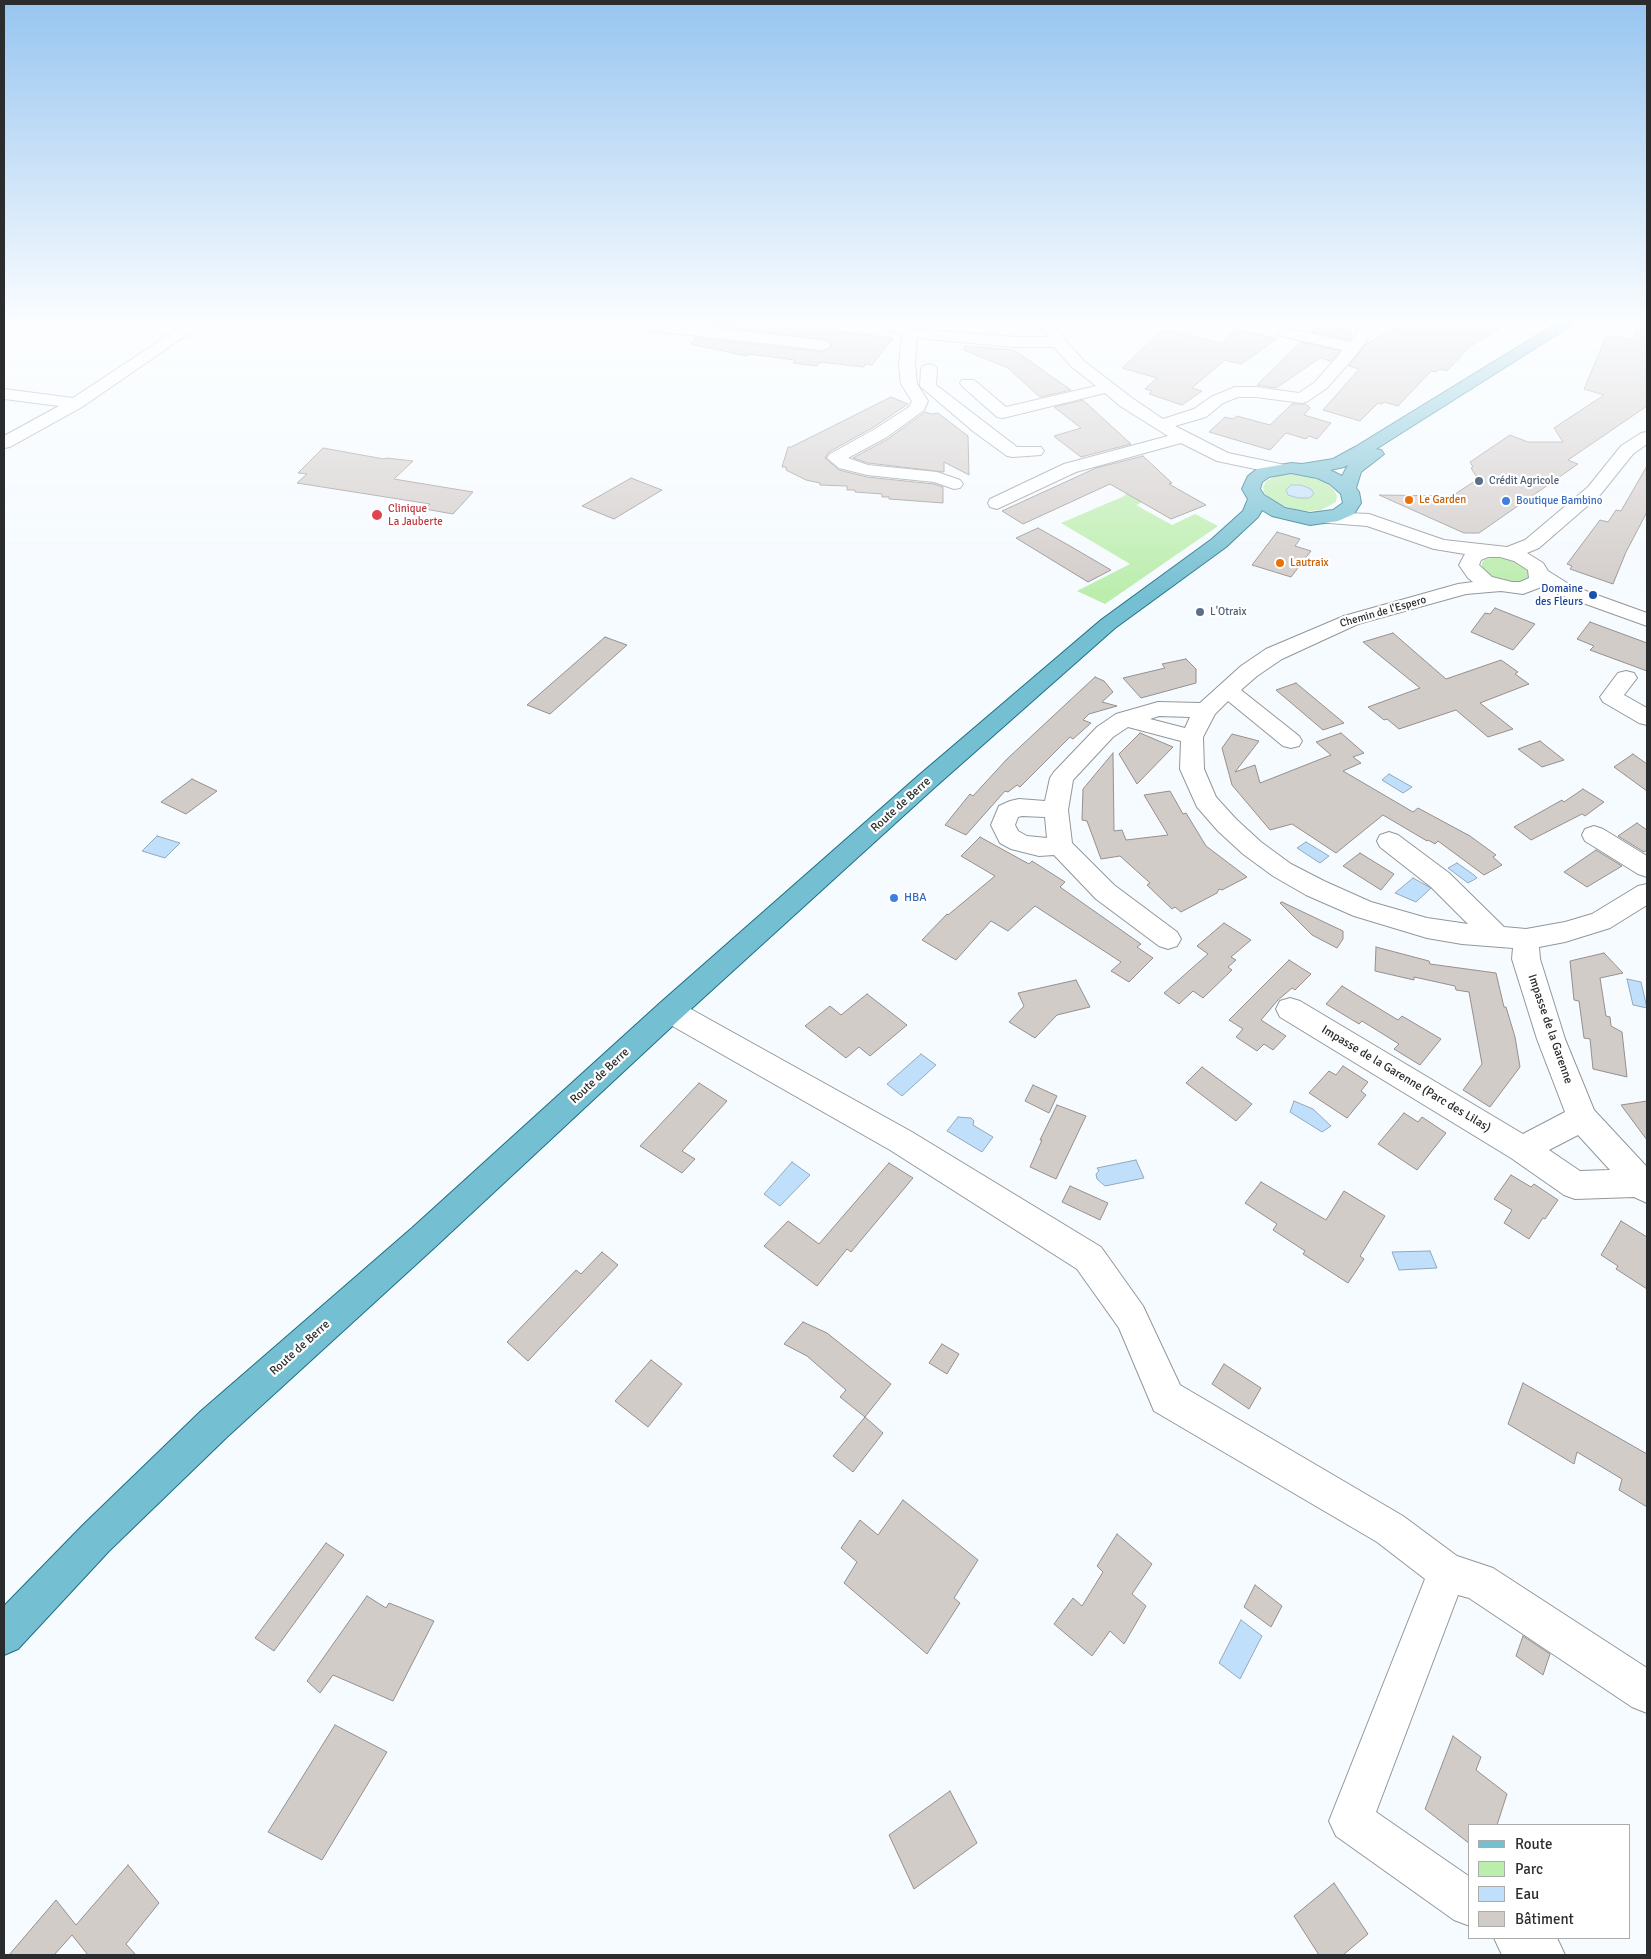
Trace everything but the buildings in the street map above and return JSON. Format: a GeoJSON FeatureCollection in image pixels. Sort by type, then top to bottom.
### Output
{"type":"FeatureCollection","features":[{"type":"Feature","properties":{"kind":"main road"},"geometry":{"type":"LineString","coordinates":[[1420,414],[1338,463],[1305,469],[1279,469],[1264,473],[1254,480],[1251,489],[1257,499],[1279,512],[1295,517],[1324,518],[1338,515],[1347,510],[1352,503],[1349,492],[1353,470],[1358,464],[1437,414]]}},
{"type":"Feature","properties":{"kind":"main road"},"geometry":{"type":"LineString","coordinates":[[1305,469],[1329,476],[1349,492]]}},
{"type":"Feature","properties":{"kind":"main road","name":"Route de Berre"},"geometry":{"type":"LineString","coordinates":[[1219,543],[1251,513],[1257,499]]}},
{"type":"Feature","properties":{"kind":"main road","name":"Route de Berre"},"geometry":{"type":"LineString","coordinates":[[4,1636],[96,1538],[214,1424],[423,1238],[670,1011],[1054,670],[1134,603],[1219,543],[1244,530],[1279,518],[1295,517]]}},
{"type":"Feature","properties":{"kind":"street"},"geometry":{"type":"LineString","coordinates":[[4,444],[56,414]]}},
{"type":"Feature","properties":{"kind":"street"},"geometry":{"type":"LineString","coordinates":[[910,414],[881,434],[836,458],[845,464],[867,470],[937,477],[954,484]]}},
{"type":"Feature","properties":{"kind":"street"},"geometry":{"type":"LineString","coordinates":[[963,414],[1014,452],[1034,452]]}},
{"type":"Feature","properties":{"kind":"street"},"geometry":{"type":"LineString","coordinates":[[972,422],[995,414]]}},
{"type":"Feature","properties":{"kind":"street"},"geometry":{"type":"LineString","coordinates":[[1145,414],[1205,450],[1223,457],[1279,469]]}},
{"type":"Feature","properties":{"kind":"street"},"geometry":{"type":"LineString","coordinates":[[1160,425],[1195,414]]}},
{"type":"Feature","properties":{"kind":"street"},"geometry":{"type":"LineString","coordinates":[[997,503],[1070,468],[1183,437]]}},
{"type":"Feature","properties":{"kind":"street"},"geometry":{"type":"LineString","coordinates":[[1534,567],[1627,450],[1647,438]]}},
{"type":"Feature","properties":{"kind":"street"},"geometry":{"type":"LineString","coordinates":[[1223,457],[1242,469],[1254,480]]}},
{"type":"Feature","properties":{"kind":"street"},"geometry":{"type":"LineString","coordinates":[[1349,492],[1370,520]]}},
{"type":"Feature","properties":{"kind":"street"},"geometry":{"type":"LineString","coordinates":[[1324,518],[1370,520],[1441,544],[1510,553],[1534,567],[1565,590],[1647,620]]}},
{"type":"Feature","properties":{"kind":"street"},"geometry":{"type":"LineString","coordinates":[[1441,544],[1470,576]]}},
{"type":"Feature","properties":{"kind":"street"},"geometry":{"type":"LineString","coordinates":[[1470,576],[1472,556],[1485,551]]}},
{"type":"Feature","properties":{"kind":"street","name":"Chemin de l'Espero"},"geometry":{"type":"LineString","coordinates":[[1534,567],[1523,588],[1499,586],[1470,576],[1350,620],[1274,654],[1249,671],[1205,710],[1192,737],[1192,769],[1206,801],[1227,825],[1252,848],[1282,870],[1315,888],[1364,910],[1427,928],[1526,939],[1565,932],[1601,921],[1647,893]]}},
{"type":"Feature","properties":{"kind":"street"},"geometry":{"type":"LineString","coordinates":[[1626,678],[1611,697],[1647,718]]}},
{"type":"Feature","properties":{"kind":"street"},"geometry":{"type":"LineString","coordinates":[[1228,690],[1291,741]]}},
{"type":"Feature","properties":{"kind":"street"},"geometry":{"type":"LineString","coordinates":[[1168,939],[1105,892],[1060,846],[1056,810],[1062,778],[1105,732],[1124,719],[1158,709],[1205,710]]}},
{"type":"Feature","properties":{"kind":"street"},"geometry":{"type":"LineString","coordinates":[[1124,719],[1192,737]]}},
{"type":"Feature","properties":{"kind":"street"},"geometry":{"type":"LineString","coordinates":[[1056,810],[1019,807],[1008,812],[1003,825],[1009,837],[1020,843],[1039,847],[1060,846]]}},
{"type":"Feature","properties":{"kind":"street"},"geometry":{"type":"LineString","coordinates":[[1594,835],[1647,868]]}},
{"type":"Feature","properties":{"kind":"street"},"geometry":{"type":"LineString","coordinates":[[1389,841],[1440,880],[1497,937]]}},
{"type":"Feature","properties":{"kind":"street","name":"Impasse de la Garenne"},"geometry":{"type":"LineString","coordinates":[[1526,939],[1526,959],[1550,1040],[1582,1118],[1644,1186]]}},
{"type":"Feature","properties":{"kind":"street","name":"Impasse de la Garenne (Parc des Lilas)"},"geometry":{"type":"LineString","coordinates":[[1290,1009],[1522,1149]]}},
{"type":"Feature","properties":{"kind":"street"},"geometry":{"type":"LineString","coordinates":[[670,1011],[901,1142],[1089,1258],[1131,1317],[1167,1398],[1390,1530],[1447,1572],[1479,1582],[1647,1692]]}},
{"type":"Feature","properties":{"kind":"street"},"geometry":{"type":"LineString","coordinates":[[1522,1149],[1582,1118]]}},
{"type":"Feature","properties":{"kind":"street","name":"Impasse de la Garenne"},"geometry":{"type":"LineString","coordinates":[[1522,1149],[1575,1185],[1644,1186]]}},
{"type":"Feature","properties":{"kind":"street"},"geometry":{"type":"LineString","coordinates":[[1447,1572],[1351,1821],[1468,1903]]}},
{"type":"Feature","properties":{"kind":"street"},"geometry":{"type":"LineString","coordinates":[[1518,1939],[1542,1955]]}},
{"type":"Feature","properties":{"kind":"green space"},"geometry":{"type":"Polygon","coordinates":[[[1282,474],[1306,475],[1328,484],[1337,496],[1336,502],[1321,510],[1310,511],[1276,504],[1268,498],[1263,487],[1266,481],[1282,474]]]}},
{"type":"Feature","properties":{"kind":"green space"},"geometry":{"type":"Polygon","coordinates":[[[1129,492],[1148,500],[1136,505],[1172,525],[1195,514],[1218,526],[1105,604],[1077,591],[1130,564],[1061,523],[1122,497],[1129,492]]]}},
{"type":"Feature","properties":{"kind":"green space"},"geometry":{"type":"Polygon","coordinates":[[[1496,556],[1512,558],[1530,569],[1531,577],[1521,582],[1514,582],[1490,576],[1482,568],[1482,563],[1484,560],[1496,556]]]}},
{"type":"Feature","properties":{"kind":"water"},"geometry":{"type":"Polygon","coordinates":[[[1291,485],[1301,485],[1311,489],[1314,494],[1309,498],[1298,498],[1288,495],[1286,490],[1291,485]]]}},
{"type":"Feature","properties":{"kind":"water"},"geometry":{"type":"Polygon","coordinates":[[[1389,774],[1412,787],[1403,793],[1382,780],[1389,774]]]}},
{"type":"Feature","properties":{"kind":"water"},"geometry":{"type":"Polygon","coordinates":[[[157,836],[180,843],[165,858],[142,851],[157,836]]]}},
{"type":"Feature","properties":{"kind":"water"},"geometry":{"type":"Polygon","coordinates":[[[1306,842],[1329,856],[1320,863],[1297,848],[1306,842]]]}},
{"type":"Feature","properties":{"kind":"water"},"geometry":{"type":"Polygon","coordinates":[[[1457,863],[1477,878],[1468,883],[1448,868],[1457,863]]]}},
{"type":"Feature","properties":{"kind":"water"},"geometry":{"type":"Polygon","coordinates":[[[1413,878],[1431,888],[1416,902],[1395,893],[1413,878]]]}},
{"type":"Feature","properties":{"kind":"water"},"geometry":{"type":"Polygon","coordinates":[[[1627,979],[1641,982],[1647,1008],[1633,1005],[1627,979]]]}},
{"type":"Feature","properties":{"kind":"water"},"geometry":{"type":"Polygon","coordinates":[[[921,1054],[936,1065],[902,1096],[887,1084],[921,1054]]]}},
{"type":"Feature","properties":{"kind":"water"},"geometry":{"type":"Polygon","coordinates":[[[1294,1101],[1313,1109],[1331,1126],[1322,1132],[1290,1112],[1294,1101]]]}},
{"type":"Feature","properties":{"kind":"water"},"geometry":{"type":"Polygon","coordinates":[[[958,1117],[971,1118],[974,1121],[973,1125],[993,1137],[982,1152],[947,1131],[958,1117]]]}},
{"type":"Feature","properties":{"kind":"water"},"geometry":{"type":"Polygon","coordinates":[[[1136,1160],[1144,1178],[1105,1186],[1097,1179],[1096,1174],[1099,1171],[1097,1168],[1136,1160]]]}},
{"type":"Feature","properties":{"kind":"water"},"geometry":{"type":"Polygon","coordinates":[[[792,1162],[810,1175],[780,1206],[764,1194],[792,1162]]]}},
{"type":"Feature","properties":{"kind":"water"},"geometry":{"type":"Polygon","coordinates":[[[1430,1251],[1437,1268],[1399,1270],[1392,1252],[1430,1251]]]}},
{"type":"Feature","properties":{"kind":"water"},"geometry":{"type":"Polygon","coordinates":[[[1241,1620],[1262,1636],[1240,1679],[1219,1663],[1241,1620]]]}},
{"type":"Feature","properties":{"kind":"place","name":"Crédit Agricole"},"geometry":{"type":"Point","coordinates":[1479,481]}},
{"type":"Feature","properties":{"kind":"place","name":"Le Garden"},"geometry":{"type":"Point","coordinates":[1409,500]}},
{"type":"Feature","properties":{"kind":"place","name":"Boutique Bambino"},"geometry":{"type":"Point","coordinates":[1506,501]}},
{"type":"Feature","properties":{"kind":"place","name":"Clinique La Jauberte"},"geometry":{"type":"Point","coordinates":[377,515]}},
{"type":"Feature","properties":{"kind":"place","name":"Lautraix"},"geometry":{"type":"Point","coordinates":[1280,563]}},
{"type":"Feature","properties":{"kind":"place","name":"Domaine des Fleurs"},"geometry":{"type":"Point","coordinates":[1593,595]}},
{"type":"Feature","properties":{"kind":"place","name":"L'Otraix"},"geometry":{"type":"Point","coordinates":[1200,612]}},
{"type":"Feature","properties":{"kind":"place","name":"HBA"},"geometry":{"type":"Point","coordinates":[894,898]}}]}
